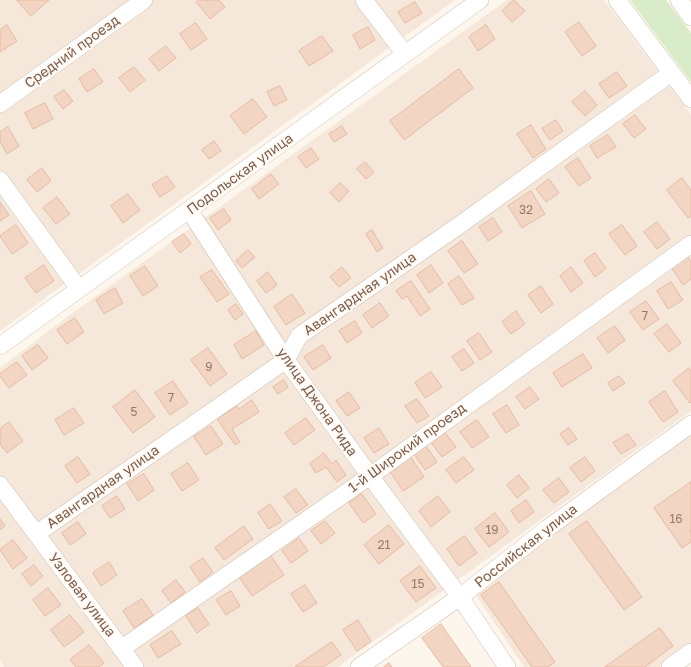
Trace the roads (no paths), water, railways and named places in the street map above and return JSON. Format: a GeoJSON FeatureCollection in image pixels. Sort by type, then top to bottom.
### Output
{"type":"FeatureCollection","features":[{"type":"Feature","properties":{"kind":"street","name":"Средний проезд"},"geometry":{"type":"LineString","coordinates":[[0,104],[144,0]]}},
{"type":"Feature","properties":{"kind":"street"},"geometry":{"type":"LineString","coordinates":[[364,0],[405,54]]}},
{"type":"Feature","properties":{"kind":"street","name":"Подольская улица"},"geometry":{"type":"LineString","coordinates":[[0,346],[480,0]]}},
{"type":"Feature","properties":{"kind":"street"},"geometry":{"type":"LineString","coordinates":[[617,0],[691,99]]}},
{"type":"Feature","properties":{"kind":"street"},"geometry":{"type":"LineString","coordinates":[[679,0],[691,17]]}},
{"type":"Feature","properties":{"kind":"street","name":"Авангардная улица"},"geometry":{"type":"LineString","coordinates":[[36,534],[286,360],[299,336],[461,224],[671,73]]}},
{"type":"Feature","properties":{"kind":"street"},"geometry":{"type":"LineString","coordinates":[[0,180],[80,289]]}},
{"type":"Feature","properties":{"kind":"street","name":"улица Джона Рида"},"geometry":{"type":"LineString","coordinates":[[189,210],[286,360],[460,597],[507,667]]}},
{"type":"Feature","properties":{"kind":"street","name":"1-й Широкий проезд"},"geometry":{"type":"LineString","coordinates":[[121,649],[370,476],[691,244]]}},
{"type":"Feature","properties":{"kind":"street","name":"Российская улица"},"geometry":{"type":"LineString","coordinates":[[359,667],[460,597],[548,528],[691,424]]}},
{"type":"Feature","properties":{"kind":"street","name":"Узловая улица"},"geometry":{"type":"LineString","coordinates":[[0,485],[134,667]]}},
{"type":"Feature","properties":{"kind":"street"},"geometry":{"type":"LineString","coordinates":[[670,667],[691,652]]}}]}
